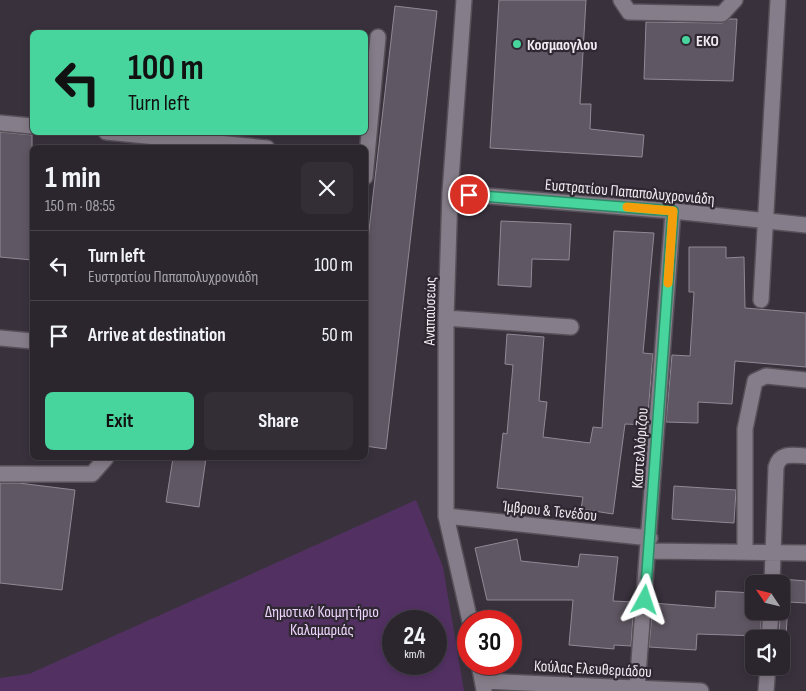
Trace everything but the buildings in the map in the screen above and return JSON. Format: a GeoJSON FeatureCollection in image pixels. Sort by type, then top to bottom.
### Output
{"type":"FeatureCollection","features":[{"type":"Feature","properties":{"kind":"street","name":"Αναπαύσεως"},"geometry":{"type":"LineString","coordinates":[[464,0],[450,193],[446,318],[446,516],[467,610]]}},
{"type":"Feature","properties":{"kind":"street"},"geometry":{"type":"LineString","coordinates":[[621,0],[630,12],[722,14],[735,0]]}},
{"type":"Feature","properties":{"kind":"street"},"geometry":{"type":"LineString","coordinates":[[761,300],[778,0]]}},
{"type":"Feature","properties":{"kind":"street"},"geometry":{"type":"LineString","coordinates":[[368,145],[378,37]]}},
{"type":"Feature","properties":{"kind":"street"},"geometry":{"type":"LineString","coordinates":[[0,123],[30,126]]}},
{"type":"Feature","properties":{"kind":"street"},"geometry":{"type":"LineString","coordinates":[[136,135],[236,145]]}},
{"type":"Feature","properties":{"kind":"street","name":"Ευστρατίου Παπαπολυχρονιάδη"},"geometry":{"type":"LineString","coordinates":[[450,193],[673,211],[806,225]]}},
{"type":"Feature","properties":{"kind":"street","name":"Καστελλόριζου"},"geometry":{"type":"LineString","coordinates":[[637,688],[673,211]]}},
{"type":"Feature","properties":{"kind":"street"},"geometry":{"type":"LineString","coordinates":[[446,318],[571,327]]}},
{"type":"Feature","properties":{"kind":"street"},"geometry":{"type":"LineString","coordinates":[[0,338],[30,341]]}},
{"type":"Feature","properties":{"kind":"street"},"geometry":{"type":"LineString","coordinates":[[745,552],[745,430],[756,381],[766,376],[806,380]]}},
{"type":"Feature","properties":{"kind":"street"},"geometry":{"type":"LineString","coordinates":[[773,575],[777,462],[786,455],[806,456]]}},
{"type":"Feature","properties":{"kind":"street"},"geometry":{"type":"LineString","coordinates":[[0,474],[92,474],[104,460]]}},
{"type":"Feature","properties":{"kind":"street","name":"Ίμβρου & Τενέδου"},"geometry":{"type":"LineString","coordinates":[[446,516],[649,545],[745,552],[806,553]]}},
{"type":"Feature","properties":{"kind":"street"},"geometry":{"type":"LineString","coordinates":[[766,691],[767,675]]}},
{"type":"Feature","properties":{"kind":"street","name":"Κούλας Ελευθεριάδου"},"geometry":{"type":"LineString","coordinates":[[484,686],[637,688],[701,691]]}},
{"type":"Feature","properties":{"kind":"green space","name":"Δημοτικό Κοιμητήριο Καλαμαριάς"},"geometry":{"type":"Polygon","coordinates":[[[416,500],[443,567],[457,650],[457,675],[461,675],[464,691],[0,691],[0,678],[29,674],[416,500]]]}},
{"type":"Feature","properties":{"kind":"slow traffic"},"geometry":{"type":"LineString","coordinates":[[627,207],[673,211],[668,283]]}},
{"type":"Feature","properties":{"kind":"place","name":"ΕΚΟ"},"geometry":{"type":"Point","coordinates":[686,40]}},
{"type":"Feature","properties":{"kind":"place","name":"Κοσμαογλου"},"geometry":{"type":"Point","coordinates":[517,44]}},
{"type":"Feature","properties":{"kind":"route"},"geometry":{"type":"LineString","coordinates":[[469,195],[673,211],[645,600]]}}]}
